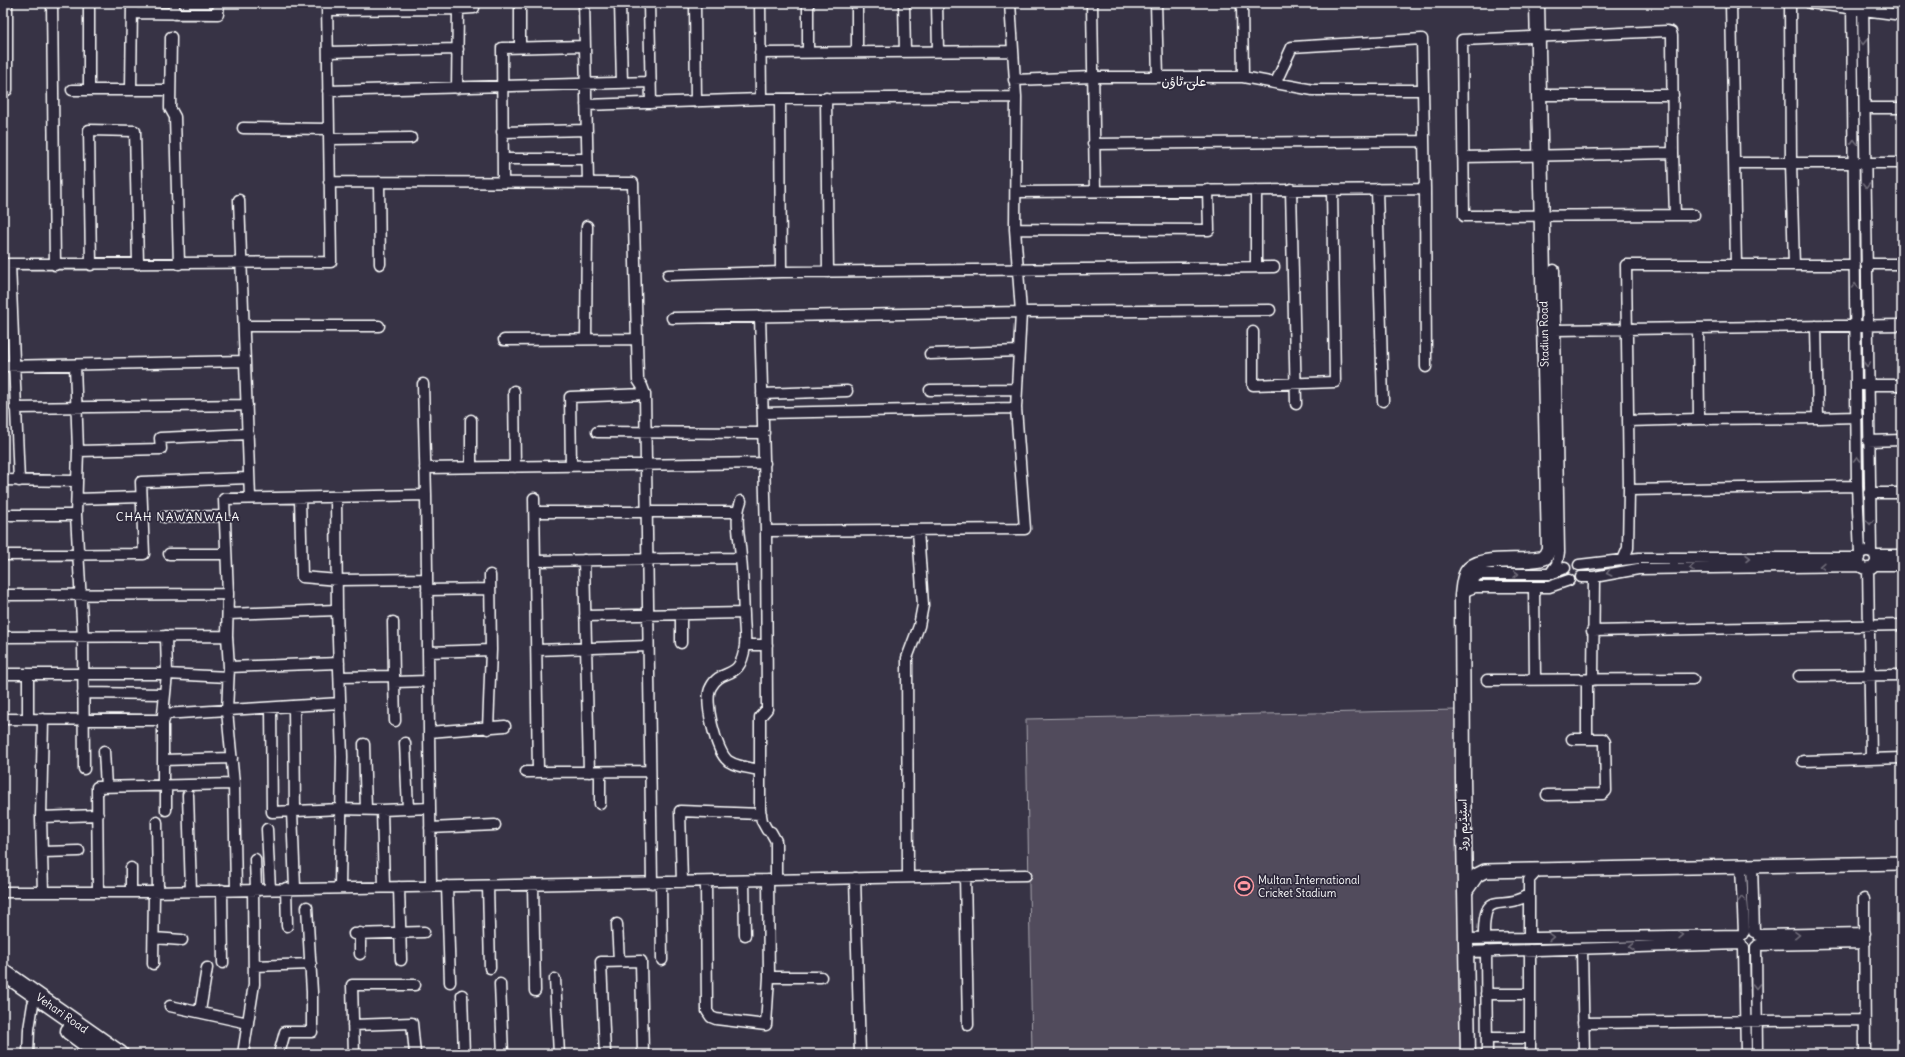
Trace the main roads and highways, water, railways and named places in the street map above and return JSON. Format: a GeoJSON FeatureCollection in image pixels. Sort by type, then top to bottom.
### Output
{"type":"FeatureCollection","features":[{"type":"Feature","properties":{"kind":"main road","name":"Stadiun Road"},"geometry":{"type":"LineString","coordinates":[[1464,593],[1465,579],[1468,571],[1472,567],[1490,561],[1537,560],[1545,557],[1548,549],[1540,216],[1538,3]]}},
{"type":"Feature","properties":{"kind":"main road","name":"اسٹیڈیم روڈ"},"geometry":{"type":"LineString","coordinates":[[1464,593],[1465,892],[1468,1054]]}},
{"type":"Feature","properties":{"kind":"main road","name":"Vehari Road"},"geometry":{"type":"LineString","coordinates":[[3,972],[120,1054]]}},
{"type":"Feature","properties":{"kind":"main road","name":"Vehari Road"},"geometry":{"type":"LineString","coordinates":[[3,982],[100,1054]]}},
{"type":"Feature","properties":{"kind":"place","name":"Multan International Cricket Stadium"},"geometry":{"type":"Point","coordinates":[1244,886]}},
{"type":"Feature","properties":{"kind":"district","name":"علی ٹاؤن"},"geometry":{"type":"Point","coordinates":[1184,81]}},
{"type":"Feature","properties":{"kind":"district","name":"CHAH NAWANWALA"},"geometry":{"type":"Point","coordinates":[178,516]}}]}
